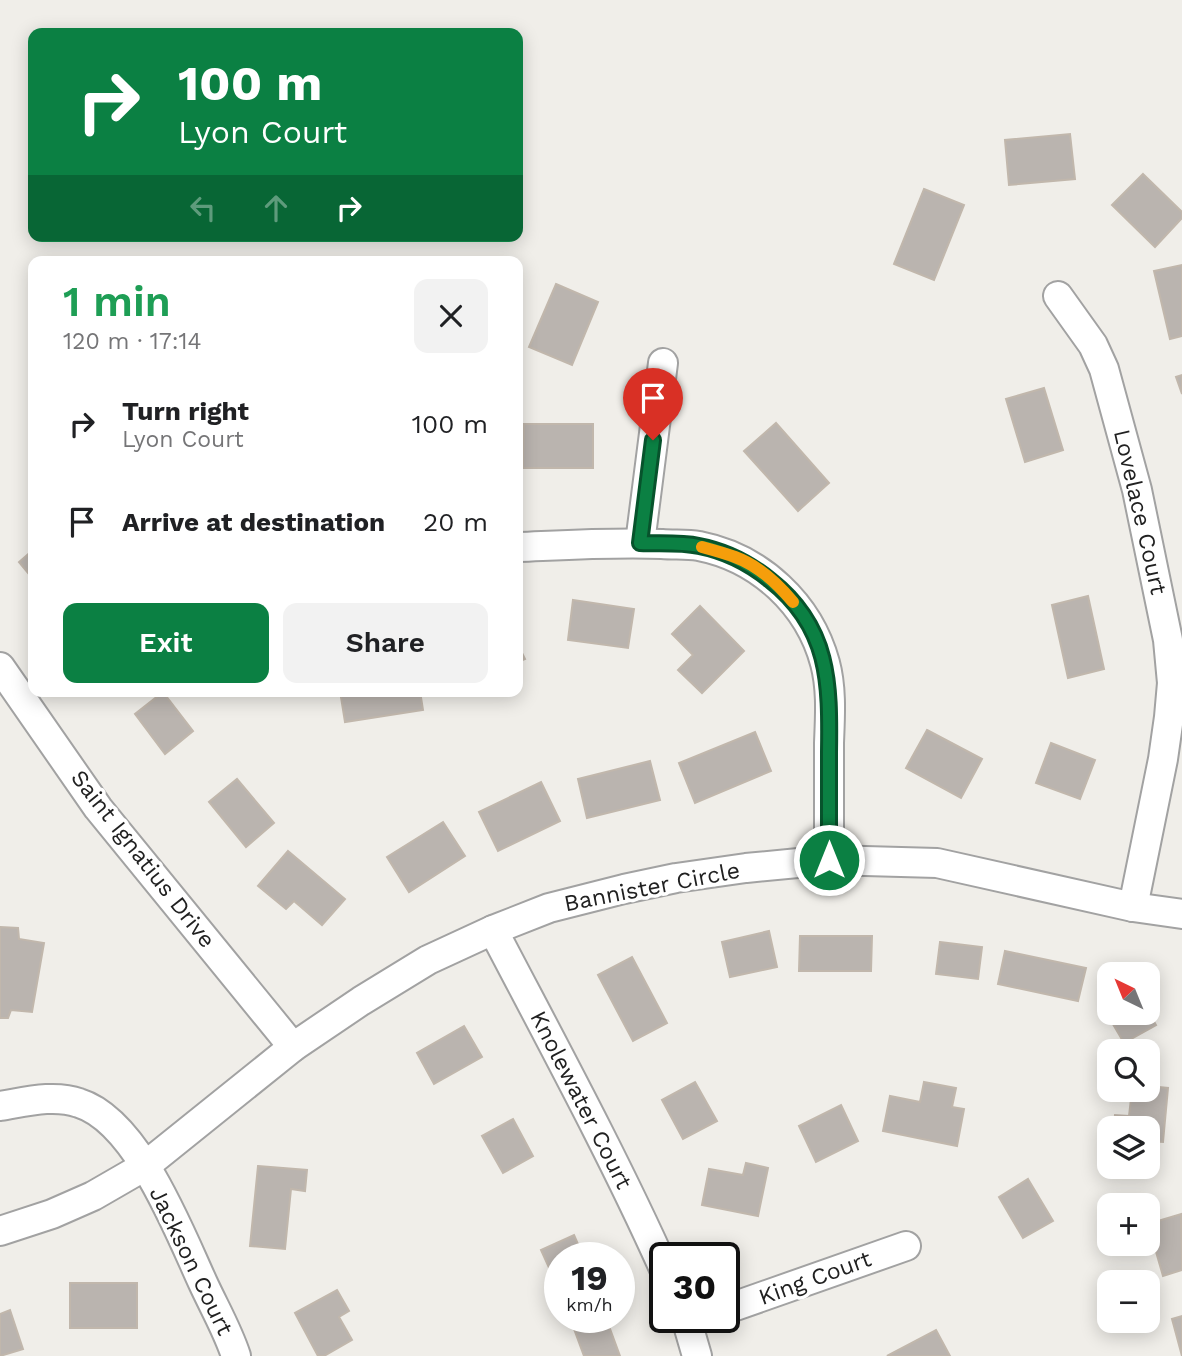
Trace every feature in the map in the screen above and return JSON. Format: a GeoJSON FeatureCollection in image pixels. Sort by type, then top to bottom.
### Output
{"type":"FeatureCollection","features":[{"type":"Feature","properties":{"kind":"street","name":"Lovelace Court"},"geometry":{"type":"LineString","coordinates":[[1058,296],[1093,345],[1104,369],[1137,490],[1168,640],[1172,683],[1169,718],[1133,907]]}},
{"type":"Feature","properties":{"kind":"street"},"geometry":{"type":"LineString","coordinates":[[640,543],[663,363]]}},
{"type":"Feature","properties":{"kind":"street"},"geometry":{"type":"LineString","coordinates":[[523,547],[640,543],[698,546],[737,557],[782,589],[801,611],[816,636],[825,665],[830,699],[829,860]]}},
{"type":"Feature","properties":{"kind":"street","name":"Saint Ignatius Drive"},"geometry":{"type":"LineString","coordinates":[[3,678],[98,808],[293,1047]]}},
{"type":"Feature","properties":{"kind":"street","name":"Bannister Circle"},"geometry":{"type":"LineString","coordinates":[[0,1231],[41,1218],[93,1196],[145,1166],[293,1047],[361,1001],[428,960],[549,908],[676,878],[829,860],[937,863],[1133,907],[1182,914]]}},
{"type":"Feature","properties":{"kind":"street","name":"Knolewater Court"},"geometry":{"type":"LineString","coordinates":[[494,930],[584,1102],[652,1242]]}},
{"type":"Feature","properties":{"kind":"street","name":"Jackson Court"},"geometry":{"type":"LineString","coordinates":[[0,1106],[48,1099],[78,1102],[102,1114],[119,1129],[145,1166],[169,1209],[236,1356]]}},
{"type":"Feature","properties":{"kind":"street","name":"King Court"},"geometry":{"type":"LineString","coordinates":[[740,1304],[906,1246]]}},
{"type":"Feature","properties":{"kind":"street"},"geometry":{"type":"LineString","coordinates":[[694,1333],[697,1356]]}},
{"type":"Feature","properties":{"kind":"building"},"geometry":{"type":"Polygon","coordinates":[[[1070,134],[1075,179],[1009,185],[1005,140],[1070,134]]]}},
{"type":"Feature","properties":{"kind":"building"},"geometry":{"type":"Polygon","coordinates":[[[1143,174],[1182,212],[1182,218],[1155,247],[1112,205],[1143,174]]]}},
{"type":"Feature","properties":{"kind":"building"},"geometry":{"type":"Polygon","coordinates":[[[924,189],[964,205],[934,280],[894,264],[924,189]]]}},
{"type":"Feature","properties":{"kind":"building"},"geometry":{"type":"Polygon","coordinates":[[[1182,265],[1182,336],[1170,339],[1154,271],[1182,265]]]}},
{"type":"Feature","properties":{"kind":"building"},"geometry":{"type":"Polygon","coordinates":[[[556,284],[598,302],[572,365],[529,347],[556,284]]]}},
{"type":"Feature","properties":{"kind":"building"},"geometry":{"type":"Polygon","coordinates":[[[1182,375],[1182,394],[1176,377],[1182,375]]]}},
{"type":"Feature","properties":{"kind":"building"},"geometry":{"type":"Polygon","coordinates":[[[1044,388],[1063,450],[1025,462],[1006,399],[1044,388]]]}},
{"type":"Feature","properties":{"kind":"building"},"geometry":{"type":"Polygon","coordinates":[[[776,423],[829,483],[798,511],[744,451],[776,423]]]}},
{"type":"Feature","properties":{"kind":"building"},"geometry":{"type":"Polygon","coordinates":[[[524,424],[593,424],[593,468],[523,468],[524,424]]]}},
{"type":"Feature","properties":{"kind":"building"},"geometry":{"type":"Polygon","coordinates":[[[28,554],[28,573],[19,562],[28,554]]]}},
{"type":"Feature","properties":{"kind":"building"},"geometry":{"type":"Polygon","coordinates":[[[1088,596],[1104,669],[1068,678],[1052,605],[1088,596]]]}},
{"type":"Feature","properties":{"kind":"building"},"geometry":{"type":"Polygon","coordinates":[[[573,600],[634,609],[628,648],[568,640],[573,600]]]}},
{"type":"Feature","properties":{"kind":"building"},"geometry":{"type":"Polygon","coordinates":[[[700,606],[744,651],[702,693],[678,670],[693,655],[672,634],[700,606]]]}},
{"type":"Feature","properties":{"kind":"building"},"geometry":{"type":"Polygon","coordinates":[[[157,697],[167,697],[193,731],[165,754],[135,714],[157,697]]]}},
{"type":"Feature","properties":{"kind":"building"},"geometry":{"type":"Polygon","coordinates":[[[341,697],[421,697],[423,710],[345,722],[341,697]]]}},
{"type":"Feature","properties":{"kind":"building"},"geometry":{"type":"Polygon","coordinates":[[[927,730],[982,759],[961,798],[906,768],[927,730]]]}},
{"type":"Feature","properties":{"kind":"building"},"geometry":{"type":"Polygon","coordinates":[[[755,732],[771,771],[695,803],[679,763],[755,732]]]}},
{"type":"Feature","properties":{"kind":"building"},"geometry":{"type":"Polygon","coordinates":[[[1051,743],[1095,760],[1080,799],[1036,783],[1051,743]]]}},
{"type":"Feature","properties":{"kind":"building"},"geometry":{"type":"Polygon","coordinates":[[[650,761],[660,800],[587,818],[578,779],[650,761]]]}},
{"type":"Feature","properties":{"kind":"building"},"geometry":{"type":"Polygon","coordinates":[[[237,779],[274,823],[246,847],[209,802],[237,779]]]}},
{"type":"Feature","properties":{"kind":"building"},"geometry":{"type":"Polygon","coordinates":[[[541,782],[560,821],[498,851],[479,812],[541,782]]]}},
{"type":"Feature","properties":{"kind":"building"},"geometry":{"type":"Polygon","coordinates":[[[443,822],[465,856],[409,892],[387,857],[443,822]]]}},
{"type":"Feature","properties":{"kind":"building"},"geometry":{"type":"Polygon","coordinates":[[[288,851],[345,899],[322,925],[294,901],[286,909],[258,886],[288,851]]]}},
{"type":"Feature","properties":{"kind":"building"},"geometry":{"type":"Polygon","coordinates":[[[0,927],[18,928],[19,939],[44,943],[32,1012],[11,1010],[8,1018],[0,1018],[0,927]]]}},
{"type":"Feature","properties":{"kind":"building"},"geometry":{"type":"Polygon","coordinates":[[[769,931],[777,967],[730,977],[722,942],[769,931]]]}},
{"type":"Feature","properties":{"kind":"building"},"geometry":{"type":"Polygon","coordinates":[[[800,936],[872,936],[871,971],[799,971],[800,936]]]}},
{"type":"Feature","properties":{"kind":"building"},"geometry":{"type":"Polygon","coordinates":[[[940,942],[982,947],[978,979],[936,974],[940,942]]]}},
{"type":"Feature","properties":{"kind":"building"},"geometry":{"type":"Polygon","coordinates":[[[1005,951],[1086,968],[1078,1001],[998,984],[1005,951]]]}},
{"type":"Feature","properties":{"kind":"building"},"geometry":{"type":"Polygon","coordinates":[[[632,957],[667,1023],[633,1041],[598,975],[632,957]]]}},
{"type":"Feature","properties":{"kind":"building"},"geometry":{"type":"Polygon","coordinates":[[[464,1026],[482,1057],[434,1084],[417,1053],[464,1026]]]}},
{"type":"Feature","properties":{"kind":"building"},"geometry":{"type":"Polygon","coordinates":[[[1114,1026],[1154,1026],[1131,1039],[1122,1039],[1114,1026]]]}},
{"type":"Feature","properties":{"kind":"building"},"geometry":{"type":"Polygon","coordinates":[[[695,1082],[717,1121],[683,1139],[662,1100],[695,1082]]]}},
{"type":"Feature","properties":{"kind":"building"},"geometry":{"type":"Polygon","coordinates":[[[924,1082],[956,1088],[952,1107],[964,1109],[957,1146],[883,1131],[890,1096],[920,1102],[924,1082]]]}},
{"type":"Feature","properties":{"kind":"building"},"geometry":{"type":"Polygon","coordinates":[[[1160,1087],[1168,1088],[1163,1142],[1160,1142],[1160,1116],[1129,1116],[1131,1102],[1160,1102],[1160,1087]]]}},
{"type":"Feature","properties":{"kind":"building"},"geometry":{"type":"Polygon","coordinates":[[[841,1105],[858,1141],[816,1162],[799,1126],[841,1105]]]}},
{"type":"Feature","properties":{"kind":"building"},"geometry":{"type":"Polygon","coordinates":[[[513,1119],[533,1156],[503,1173],[482,1136],[513,1119]]]}},
{"type":"Feature","properties":{"kind":"building"},"geometry":{"type":"Polygon","coordinates":[[[746,1163],[768,1168],[758,1216],[702,1205],[709,1169],[743,1175],[746,1163]]]}},
{"type":"Feature","properties":{"kind":"building"},"geometry":{"type":"Polygon","coordinates":[[[258,1166],[307,1170],[305,1191],[291,1189],[285,1249],[250,1246],[258,1166]]]}},
{"type":"Feature","properties":{"kind":"building"},"geometry":{"type":"Polygon","coordinates":[[[1028,1179],[1053,1221],[1023,1238],[999,1197],[1028,1179]]]}},
{"type":"Feature","properties":{"kind":"building"},"geometry":{"type":"Polygon","coordinates":[[[1181,1214],[1182,1270],[1163,1276],[1157,1256],[1160,1256],[1160,1220],[1181,1214]]]}},
{"type":"Feature","properties":{"kind":"building"},"geometry":{"type":"Polygon","coordinates":[[[574,1235],[577,1242],[559,1242],[574,1235]]]}},
{"type":"Feature","properties":{"kind":"building"},"geometry":{"type":"Polygon","coordinates":[[[70,1283],[137,1283],[137,1328],[70,1328],[70,1283]]]}},
{"type":"Feature","properties":{"kind":"building"},"geometry":{"type":"Polygon","coordinates":[[[337,1290],[349,1311],[339,1317],[352,1340],[324,1356],[318,1356],[295,1313],[337,1290]]]}},
{"type":"Feature","properties":{"kind":"building"},"geometry":{"type":"Polygon","coordinates":[[[10,1310],[23,1349],[0,1356],[0,1314],[10,1310]]]}},
{"type":"Feature","properties":{"kind":"building"},"geometry":{"type":"Polygon","coordinates":[[[1182,1316],[1182,1356],[1172,1319],[1182,1316]]]}},
{"type":"Feature","properties":{"kind":"building"},"geometry":{"type":"Polygon","coordinates":[[[936,1330],[950,1356],[887,1356],[936,1330]]]}},
{"type":"Feature","properties":{"kind":"building"},"geometry":{"type":"Polygon","coordinates":[[[576,1333],[612,1333],[620,1356],[584,1356],[576,1333]]]}},
{"type":"Feature","properties":{"kind":"slow traffic"},"geometry":{"type":"LineString","coordinates":[[702,547],[737,557],[782,589],[793,602]]}},
{"type":"Feature","properties":{"kind":"route"},"geometry":{"type":"LineString","coordinates":[[653,440],[640,543],[698,546],[737,557],[782,589],[801,611],[816,636],[825,665],[830,699],[829,860]]}}]}
